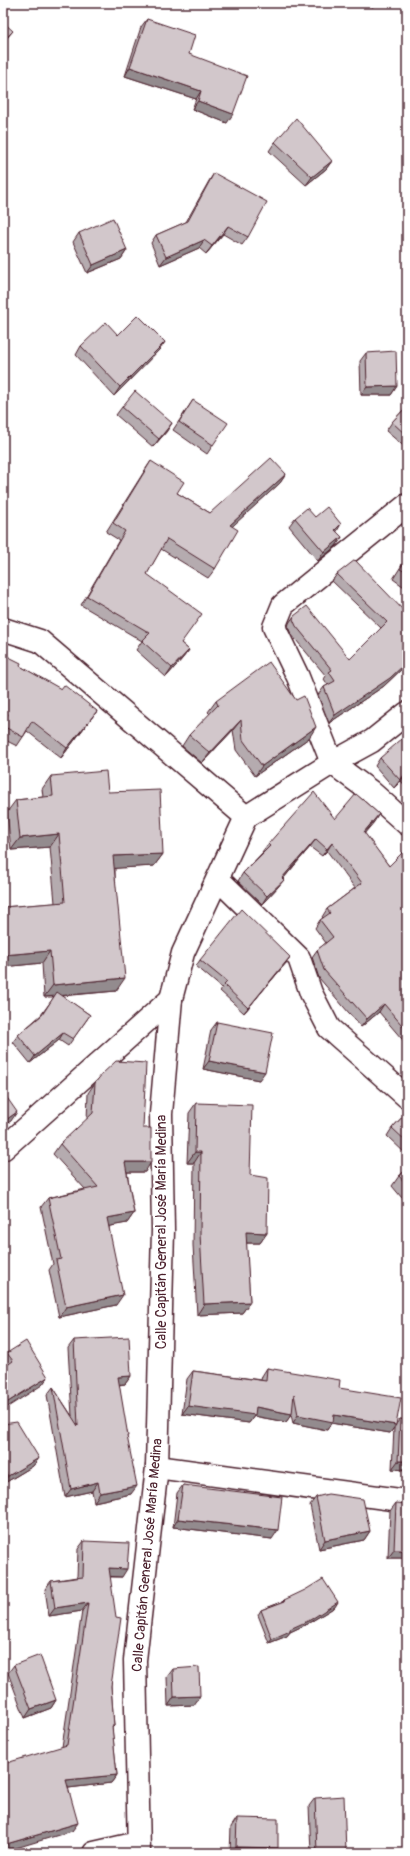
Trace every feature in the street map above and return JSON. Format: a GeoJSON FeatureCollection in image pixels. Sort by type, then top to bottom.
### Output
{"type":"FeatureCollection","features":[{"type":"Feature","properties":{"kind":"street"},"geometry":{"type":"LineString","coordinates":[[407,505],[283,605],[274,627],[298,677],[332,763],[370,790],[407,824]]}},
{"type":"Feature","properties":{"kind":"street"},"geometry":{"type":"LineString","coordinates":[[3,629],[40,641],[246,817],[332,763],[372,741],[407,713]]}},
{"type":"Feature","properties":{"kind":"street","name":"Calle Capitán General José María Medina"},"geometry":{"type":"LineString","coordinates":[[139,1848],[135,1660],[157,1467],[163,1230],[161,1114],[171,999],[183,953],[246,817]]}},
{"type":"Feature","properties":{"kind":"street"},"geometry":{"type":"LineString","coordinates":[[218,879],[299,958],[311,993],[329,1028],[407,1097]]}},
{"type":"Feature","properties":{"kind":"street"},"geometry":{"type":"LineString","coordinates":[[3,1149],[171,999]]}},
{"type":"Feature","properties":{"kind":"street"},"geometry":{"type":"LineString","coordinates":[[157,1467],[407,1501]]}},
{"type":"Feature","properties":{"kind":"street"},"geometry":{"type":"LineString","coordinates":[[94,1853],[139,1848]]}},
{"type":"Feature","properties":{"kind":"building"},"geometry":{"type":"Polygon","coordinates":[[[147,19],[195,35],[189,54],[247,76],[233,114],[198,101],[201,91],[130,67],[147,19]]]}},
{"type":"Feature","properties":{"kind":"building"},"geometry":{"type":"Polygon","coordinates":[[[3,22],[13,31],[3,41],[3,22]]]}},
{"type":"Feature","properties":{"kind":"building"},"geometry":{"type":"Polygon","coordinates":[[[296,118],[332,161],[312,177],[275,142],[296,118]]]}},
{"type":"Feature","properties":{"kind":"building"},"geometry":{"type":"Polygon","coordinates":[[[214,173],[267,202],[248,237],[228,226],[212,246],[204,240],[166,257],[156,235],[188,221],[214,173]]]}},
{"type":"Feature","properties":{"kind":"building"},"geometry":{"type":"Polygon","coordinates":[[[113,218],[127,250],[93,265],[79,233],[113,218]]]}},
{"type":"Feature","properties":{"kind":"building"},"geometry":{"type":"Polygon","coordinates":[[[138,315],[165,342],[120,387],[81,346],[106,322],[118,335],[138,315]]]}},
{"type":"Feature","properties":{"kind":"building"},"geometry":{"type":"Polygon","coordinates":[[[396,351],[397,386],[367,387],[366,353],[396,351]]]}},
{"type":"Feature","properties":{"kind":"building"},"geometry":{"type":"Polygon","coordinates":[[[135,391],[172,423],[159,439],[122,407],[135,391]]]}},
{"type":"Feature","properties":{"kind":"building"},"geometry":{"type":"Polygon","coordinates":[[[193,400],[228,423],[213,445],[179,422],[193,400]]]}},
{"type":"Feature","properties":{"kind":"building"},"geometry":{"type":"Polygon","coordinates":[[[407,406],[407,436],[392,422],[407,406]]]}},
{"type":"Feature","properties":{"kind":"building"},"geometry":{"type":"Polygon","coordinates":[[[271,458],[286,474],[230,525],[238,530],[215,569],[167,539],[147,574],[202,614],[181,643],[189,650],[172,668],[142,641],[150,633],[87,596],[125,531],[113,523],[151,461],[184,482],[177,493],[210,513],[271,458]]]}},
{"type":"Feature","properties":{"kind":"building"},"geometry":{"type":"Polygon","coordinates":[[[327,507],[341,524],[335,530],[342,537],[324,552],[295,518],[307,508],[315,517],[327,507]]]}},
{"type":"Feature","properties":{"kind":"building"},"geometry":{"type":"Polygon","coordinates":[[[407,558],[407,573],[400,569],[407,558]]]}},
{"type":"Feature","properties":{"kind":"building"},"geometry":{"type":"Polygon","coordinates":[[[355,560],[407,614],[407,662],[390,678],[335,715],[324,687],[335,681],[329,672],[332,670],[296,626],[293,619],[294,616],[307,606],[350,659],[387,622],[337,574],[355,560]]]}},
{"type":"Feature","properties":{"kind":"building"},"geometry":{"type":"Polygon","coordinates":[[[3,654],[21,663],[20,666],[61,689],[64,685],[97,711],[67,748],[32,721],[23,737],[3,726],[3,722],[8,714],[3,712],[3,654]]]}},
{"type":"Feature","properties":{"kind":"building"},"geometry":{"type":"Polygon","coordinates":[[[269,662],[296,700],[304,696],[316,727],[262,766],[243,740],[241,720],[210,753],[189,735],[218,705],[216,701],[269,662]]]}},
{"type":"Feature","properties":{"kind":"building"},"geometry":{"type":"Polygon","coordinates":[[[404,737],[407,741],[407,774],[406,773],[400,780],[380,758],[404,737]]]}},
{"type":"Feature","properties":{"kind":"building"},"geometry":{"type":"Polygon","coordinates":[[[106,771],[108,792],[160,790],[163,854],[113,856],[125,978],[53,985],[50,951],[3,955],[3,907],[65,902],[59,834],[20,838],[16,800],[53,796],[51,776],[106,771]]]}},
{"type":"Feature","properties":{"kind":"building"},"geometry":{"type":"Polygon","coordinates":[[[314,792],[335,819],[356,794],[379,814],[364,832],[389,866],[407,848],[407,1031],[384,1004],[367,1019],[324,970],[317,950],[333,937],[320,920],[330,913],[327,909],[362,883],[332,843],[327,849],[316,839],[282,878],[284,880],[267,896],[243,873],[270,846],[268,844],[314,792]]]}},
{"type":"Feature","properties":{"kind":"building"},"geometry":{"type":"Polygon","coordinates":[[[241,909],[290,957],[248,1008],[224,985],[227,982],[200,960],[241,909]]]}},
{"type":"Feature","properties":{"kind":"building"},"geometry":{"type":"Polygon","coordinates":[[[57,992],[90,1015],[73,1039],[63,1033],[35,1056],[18,1035],[42,1015],[57,992]]]}},
{"type":"Feature","properties":{"kind":"building"},"geometry":{"type":"Polygon","coordinates":[[[217,1022],[273,1033],[265,1072],[209,1061],[217,1022]]]}},
{"type":"Feature","properties":{"kind":"building"},"geometry":{"type":"Polygon","coordinates":[[[116,1061],[146,1063],[143,1128],[151,1128],[151,1162],[125,1162],[134,1213],[107,1218],[123,1295],[66,1307],[56,1260],[61,1259],[48,1198],[98,1187],[60,1144],[93,1113],[95,1083],[116,1061]]]}},
{"type":"Feature","properties":{"kind":"building"},"geometry":{"type":"Polygon","coordinates":[[[3,1092],[17,1112],[3,1122],[3,1092]]]}},
{"type":"Feature","properties":{"kind":"building"},"geometry":{"type":"Polygon","coordinates":[[[196,1103],[252,1105],[250,1175],[268,1178],[267,1233],[246,1232],[250,1302],[204,1304],[200,1234],[201,1152],[195,1152],[196,1103]]]}},
{"type":"Feature","properties":{"kind":"building"},"geometry":{"type":"Polygon","coordinates":[[[407,1112],[407,1142],[392,1128],[407,1112]]]}},
{"type":"Feature","properties":{"kind":"building"},"geometry":{"type":"Polygon","coordinates":[[[407,1169],[407,1185],[399,1176],[407,1169]]]}},
{"type":"Feature","properties":{"kind":"building"},"geometry":{"type":"Polygon","coordinates":[[[129,1337],[131,1376],[118,1377],[127,1436],[137,1486],[100,1493],[98,1482],[71,1489],[53,1387],[78,1426],[74,1340],[129,1337]]]}},
{"type":"Feature","properties":{"kind":"building"},"geometry":{"type":"Polygon","coordinates":[[[26,1341],[48,1377],[3,1405],[3,1368],[13,1361],[7,1353],[26,1341]]]}},
{"type":"Feature","properties":{"kind":"building"},"geometry":{"type":"Polygon","coordinates":[[[267,1368],[340,1380],[339,1388],[401,1398],[396,1425],[334,1415],[333,1422],[298,1415],[294,1394],[292,1414],[256,1407],[255,1415],[188,1406],[193,1371],[266,1381],[267,1368]]]}},
{"type":"Feature","properties":{"kind":"building"},"geometry":{"type":"Polygon","coordinates":[[[400,1419],[407,1420],[407,1461],[398,1461],[400,1419]]]}},
{"type":"Feature","properties":{"kind":"building"},"geometry":{"type":"Polygon","coordinates":[[[17,1422],[39,1458],[8,1476],[3,1468],[3,1424],[17,1422]]]}},
{"type":"Feature","properties":{"kind":"building"},"geometry":{"type":"Polygon","coordinates":[[[183,1485],[282,1497],[278,1530],[178,1519],[183,1485]]]}},
{"type":"Feature","properties":{"kind":"building"},"geometry":{"type":"Polygon","coordinates":[[[328,1494],[363,1499],[370,1531],[325,1540],[316,1497],[328,1494]]]}},
{"type":"Feature","properties":{"kind":"building"},"geometry":{"type":"Polygon","coordinates":[[[396,1503],[407,1504],[407,1550],[394,1550],[396,1503]]]}},
{"type":"Feature","properties":{"kind":"building"},"geometry":{"type":"Polygon","coordinates":[[[84,1541],[129,1543],[127,1569],[109,1568],[116,1617],[121,1618],[111,1686],[114,1726],[112,1726],[117,1775],[66,1780],[78,1823],[3,1845],[3,1764],[67,1745],[88,1603],[55,1608],[51,1581],[83,1577],[84,1541]]]}},
{"type":"Feature","properties":{"kind":"building"},"geometry":{"type":"Polygon","coordinates":[[[323,1579],[338,1602],[310,1620],[272,1639],[261,1610],[285,1601],[284,1600],[323,1579]]]}},
{"type":"Feature","properties":{"kind":"building"},"geometry":{"type":"Polygon","coordinates":[[[40,1655],[56,1700],[31,1709],[14,1665],[40,1655]]]}},
{"type":"Feature","properties":{"kind":"building"},"geometry":{"type":"Polygon","coordinates":[[[199,1667],[200,1696],[174,1697],[173,1669],[199,1667]]]}},
{"type":"Feature","properties":{"kind":"building"},"geometry":{"type":"Polygon","coordinates":[[[344,1796],[346,1853],[317,1853],[315,1798],[344,1796]]]}},
{"type":"Feature","properties":{"kind":"building"},"geometry":{"type":"Polygon","coordinates":[[[237,1818],[278,1819],[278,1848],[236,1847],[237,1818]]]}}]}
